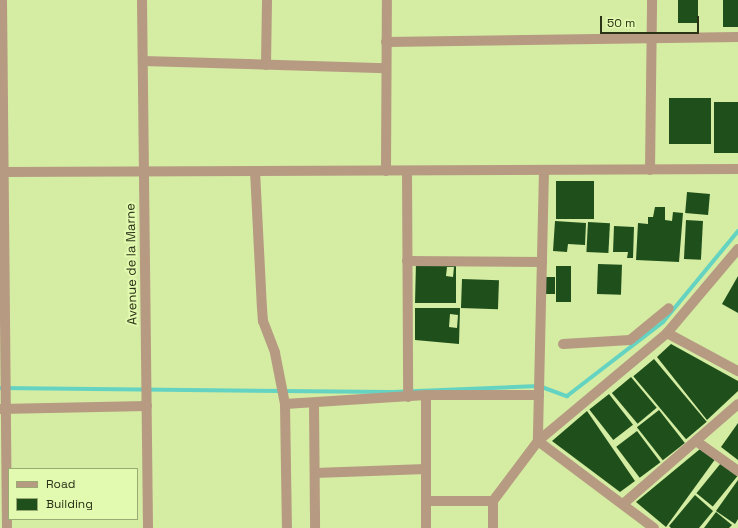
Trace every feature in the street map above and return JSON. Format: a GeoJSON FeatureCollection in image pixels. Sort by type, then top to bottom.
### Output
{"type":"FeatureCollection","features":[{"type":"Feature","properties":{"kind":"street"},"geometry":{"type":"LineString","coordinates":[[2,0],[3,409],[7,528]]}},
{"type":"Feature","properties":{"kind":"street","name":"Avenue de la Marne"},"geometry":{"type":"LineString","coordinates":[[142,0],[148,528]]}},
{"type":"Feature","properties":{"kind":"street"},"geometry":{"type":"LineString","coordinates":[[266,65],[267,0]]}},
{"type":"Feature","properties":{"kind":"street"},"geometry":{"type":"LineString","coordinates":[[386,171],[387,0]]}},
{"type":"Feature","properties":{"kind":"street"},"geometry":{"type":"LineString","coordinates":[[650,170],[652,0]]}},
{"type":"Feature","properties":{"kind":"street"},"geometry":{"type":"LineString","coordinates":[[386,42],[651,37],[738,37]]}},
{"type":"Feature","properties":{"kind":"street"},"geometry":{"type":"LineString","coordinates":[[143,61],[386,68]]}},
{"type":"Feature","properties":{"kind":"street"},"geometry":{"type":"LineString","coordinates":[[2,172],[738,169]]}},
{"type":"Feature","properties":{"kind":"street"},"geometry":{"type":"LineString","coordinates":[[538,440],[544,170]]}},
{"type":"Feature","properties":{"kind":"street"},"geometry":{"type":"LineString","coordinates":[[255,171],[262,308],[280,372],[284,404],[287,528]]}},
{"type":"Feature","properties":{"kind":"street"},"geometry":{"type":"LineString","coordinates":[[407,171],[408,397]]}},
{"type":"Feature","properties":{"kind":"street"},"geometry":{"type":"LineString","coordinates":[[493,528],[493,501],[538,440],[640,353],[666,333],[738,249]]}},
{"type":"Feature","properties":{"kind":"street"},"geometry":{"type":"LineString","coordinates":[[408,261],[542,262]]}},
{"type":"Feature","properties":{"kind":"street"},"geometry":{"type":"LineString","coordinates":[[563,344],[630,341],[669,308]]}},
{"type":"Feature","properties":{"kind":"street"},"geometry":{"type":"LineString","coordinates":[[666,333],[738,371]]}},
{"type":"Feature","properties":{"kind":"street"},"geometry":{"type":"LineString","coordinates":[[630,341],[640,353]]}},
{"type":"Feature","properties":{"kind":"street"},"geometry":{"type":"LineString","coordinates":[[284,404],[314,404],[426,395],[539,395]]}},
{"type":"Feature","properties":{"kind":"street"},"geometry":{"type":"LineString","coordinates":[[426,395],[426,528]]}},
{"type":"Feature","properties":{"kind":"street"},"geometry":{"type":"LineString","coordinates":[[314,404],[315,528]]}},
{"type":"Feature","properties":{"kind":"street"},"geometry":{"type":"LineString","coordinates":[[623,504],[738,404]]}},
{"type":"Feature","properties":{"kind":"street"},"geometry":{"type":"LineString","coordinates":[[3,409],[147,406]]}},
{"type":"Feature","properties":{"kind":"street"},"geometry":{"type":"LineString","coordinates":[[538,440],[623,504],[641,523],[654,528]]}},
{"type":"Feature","properties":{"kind":"street"},"geometry":{"type":"LineString","coordinates":[[696,441],[738,471]]}},
{"type":"Feature","properties":{"kind":"street"},"geometry":{"type":"LineString","coordinates":[[315,473],[426,469]]}},
{"type":"Feature","properties":{"kind":"street"},"geometry":{"type":"LineString","coordinates":[[426,500],[493,501]]}},
{"type":"Feature","properties":{"kind":"building"},"geometry":{"type":"Polygon","coordinates":[[[678,0],[698,0],[698,23],[678,23],[678,0]]]}},
{"type":"Feature","properties":{"kind":"building"},"geometry":{"type":"Polygon","coordinates":[[[723,0],[738,0],[738,27],[723,27],[723,0]]]}},
{"type":"Feature","properties":{"kind":"building"},"geometry":{"type":"Polygon","coordinates":[[[669,98],[711,98],[711,144],[669,144],[669,98]]]}},
{"type":"Feature","properties":{"kind":"building"},"geometry":{"type":"Polygon","coordinates":[[[714,102],[738,102],[738,153],[714,153],[714,102]]]}},
{"type":"Feature","properties":{"kind":"building"},"geometry":{"type":"Polygon","coordinates":[[[556,181],[594,181],[594,219],[556,219],[556,181]]]}},
{"type":"Feature","properties":{"kind":"building"},"geometry":{"type":"Polygon","coordinates":[[[687,192],[710,194],[708,215],[685,213],[687,192]]]}},
{"type":"Feature","properties":{"kind":"building"},"geometry":{"type":"Polygon","coordinates":[[[655,207],[665,207],[665,220],[672,221],[673,212],[683,213],[679,262],[636,260],[638,223],[648,224],[648,217],[653,217],[655,207]]]}},
{"type":"Feature","properties":{"kind":"building"},"geometry":{"type":"Polygon","coordinates":[[[686,220],[703,221],[701,260],[684,259],[686,220]]]}},
{"type":"Feature","properties":{"kind":"building"},"geometry":{"type":"Polygon","coordinates":[[[555,221],[586,223],[585,245],[568,244],[567,252],[553,251],[555,221]]]}},
{"type":"Feature","properties":{"kind":"building"},"geometry":{"type":"Polygon","coordinates":[[[588,222],[610,223],[608,253],[586,252],[588,222]]]}},
{"type":"Feature","properties":{"kind":"building"},"geometry":{"type":"Polygon","coordinates":[[[614,226],[634,227],[633,258],[627,258],[628,252],[613,252],[614,226]]]}},
{"type":"Feature","properties":{"kind":"building"},"geometry":{"type":"Polygon","coordinates":[[[416,262],[456,263],[456,303],[415,303],[416,262]],[[447,267],[446,276],[453,277],[454,267],[447,267]]]}},
{"type":"Feature","properties":{"kind":"building"},"geometry":{"type":"Polygon","coordinates":[[[598,264],[622,265],[621,295],[597,294],[598,264]]]}},
{"type":"Feature","properties":{"kind":"building"},"geometry":{"type":"Polygon","coordinates":[[[556,266],[571,266],[571,302],[556,302],[556,266]]]}},
{"type":"Feature","properties":{"kind":"building"},"geometry":{"type":"Polygon","coordinates":[[[738,276],[738,313],[722,304],[738,276]]]}},
{"type":"Feature","properties":{"kind":"building"},"geometry":{"type":"Polygon","coordinates":[[[545,277],[555,277],[555,294],[545,294],[545,277]]]}},
{"type":"Feature","properties":{"kind":"building"},"geometry":{"type":"Polygon","coordinates":[[[462,279],[499,280],[498,309],[461,308],[462,279]]]}},
{"type":"Feature","properties":{"kind":"building"},"geometry":{"type":"Polygon","coordinates":[[[415,308],[460,308],[459,344],[415,340],[415,308]],[[450,314],[449,327],[457,328],[458,315],[450,314]]]}},
{"type":"Feature","properties":{"kind":"building"},"geometry":{"type":"Polygon","coordinates":[[[671,344],[738,381],[738,391],[707,420],[657,357],[671,344]]]}},
{"type":"Feature","properties":{"kind":"building"},"geometry":{"type":"Polygon","coordinates":[[[654,359],[707,422],[686,439],[633,376],[654,359]]]}},
{"type":"Feature","properties":{"kind":"building"},"geometry":{"type":"Polygon","coordinates":[[[631,377],[657,408],[638,424],[612,393],[631,377]]]}},
{"type":"Feature","properties":{"kind":"building"},"geometry":{"type":"Polygon","coordinates":[[[609,394],[633,425],[613,440],[589,409],[609,394]]]}},
{"type":"Feature","properties":{"kind":"building"},"geometry":{"type":"Polygon","coordinates":[[[659,410],[685,443],[663,460],[637,427],[659,410]]]}},
{"type":"Feature","properties":{"kind":"building"},"geometry":{"type":"Polygon","coordinates":[[[587,411],[635,481],[620,492],[552,441],[587,411]]]}},
{"type":"Feature","properties":{"kind":"building"},"geometry":{"type":"Polygon","coordinates":[[[738,423],[738,460],[721,447],[738,423]]]}},
{"type":"Feature","properties":{"kind":"building"},"geometry":{"type":"Polygon","coordinates":[[[637,431],[660,462],[640,478],[616,447],[637,431]]]}},
{"type":"Feature","properties":{"kind":"building"},"geometry":{"type":"Polygon","coordinates":[[[700,449],[716,458],[666,527],[636,502],[700,449]]]}},
{"type":"Feature","properties":{"kind":"building"},"geometry":{"type":"Polygon","coordinates":[[[721,463],[737,476],[713,507],[696,493],[721,463]]]}},
{"type":"Feature","properties":{"kind":"building"},"geometry":{"type":"Polygon","coordinates":[[[738,480],[738,519],[735,524],[716,511],[738,480]]]}},
{"type":"Feature","properties":{"kind":"building"},"geometry":{"type":"Polygon","coordinates":[[[695,495],[713,511],[699,528],[671,528],[669,526],[695,495]]]}},
{"type":"Feature","properties":{"kind":"building"},"geometry":{"type":"Polygon","coordinates":[[[716,512],[732,525],[729,528],[704,528],[716,512]]]}},
{"type":"Feature","properties":{"kind":"waterway"},"geometry":{"type":"LineString","coordinates":[[0,388],[392,392],[539,386],[567,396],[663,322],[738,231]]}}]}
